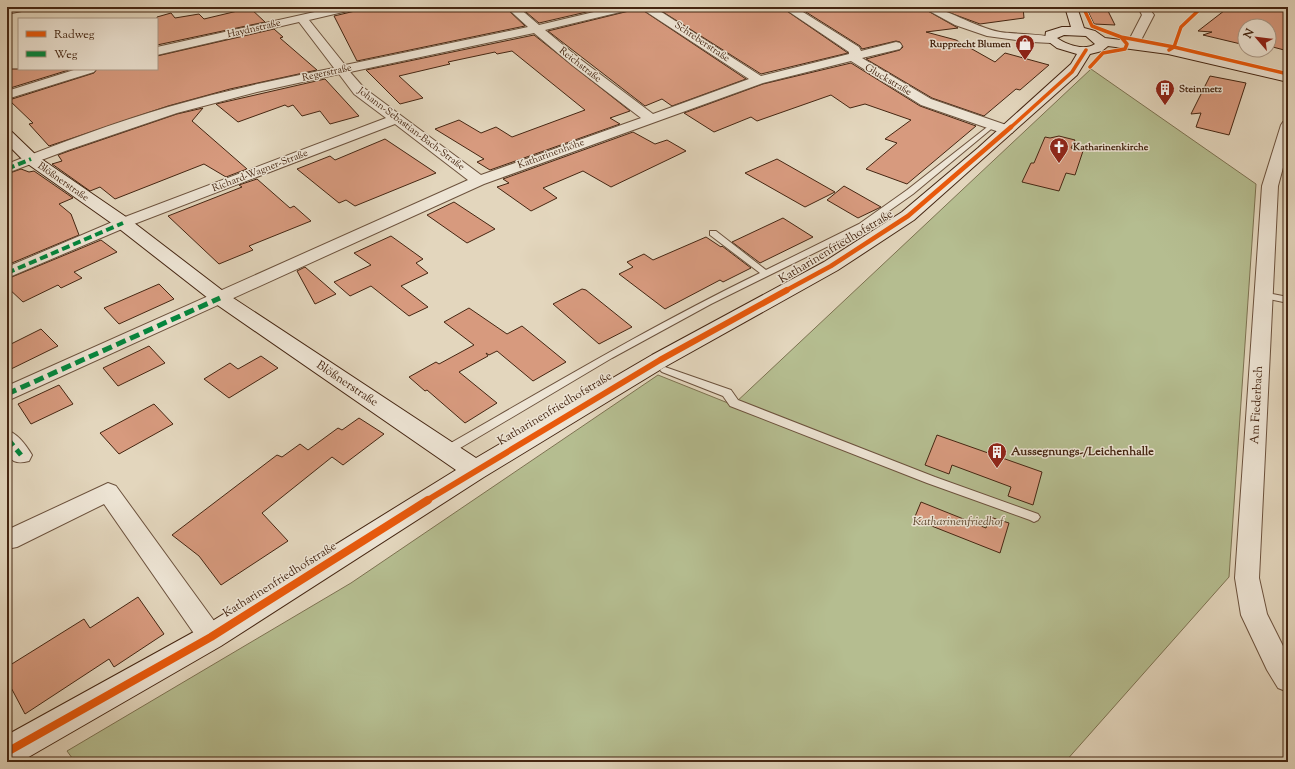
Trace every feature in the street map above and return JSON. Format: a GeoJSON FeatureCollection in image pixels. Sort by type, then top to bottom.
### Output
{"type":"FeatureCollection","features":[{"type":"Feature","properties":{"kind":"street"},"geometry":{"type":"LineString","coordinates":[[7,11],[27,7]]}},
{"type":"Feature","properties":{"kind":"street","name":"Haydnstraße"},"geometry":{"type":"LineString","coordinates":[[158,51],[352,7]]}},
{"type":"Feature","properties":{"kind":"street","name":"Reichstraße"},"geometry":{"type":"LineString","coordinates":[[511,7],[576,62],[651,119]]}},
{"type":"Feature","properties":{"kind":"street","name":"Regerstraße"},"geometry":{"type":"LineString","coordinates":[[7,169],[62,147],[172,110],[255,88],[536,29],[629,7]]}},
{"type":"Feature","properties":{"kind":"street","name":"Schreberstraße"},"geometry":{"type":"LineString","coordinates":[[644,7],[676,24],[703,44],[759,80]]}},
{"type":"Feature","properties":{"kind":"street","name":"Gluckstraße"},"geometry":{"type":"LineString","coordinates":[[787,7],[855,50],[856,60],[926,102],[1000,127]]}},
{"type":"Feature","properties":{"kind":"street"},"geometry":{"type":"LineString","coordinates":[[927,7],[975,30],[995,36],[1018,40],[1051,39],[1064,47],[1086,50],[1099,47],[1102,45],[1101,41]]}},
{"type":"Feature","properties":{"kind":"street"},"geometry":{"type":"LineString","coordinates":[[1071,7],[1078,31]]}},
{"type":"Feature","properties":{"kind":"street"},"geometry":{"type":"LineString","coordinates":[[1133,44],[1148,15],[1143,7]]}},
{"type":"Feature","properties":{"kind":"street","name":"Johann-Sebastian-Bach-Straße"},"geometry":{"type":"LineString","coordinates":[[301,18],[359,91],[479,181]]}},
{"type":"Feature","properties":{"kind":"street"},"geometry":{"type":"LineString","coordinates":[[1051,39],[1051,35],[1055,32],[1078,31],[1094,36],[1101,41],[1133,44],[1168,50],[1288,78]]}},
{"type":"Feature","properties":{"kind":"street","name":"Katharinenhöhe"},"geometry":{"type":"LineString","coordinates":[[220,298],[479,181],[759,80],[896,46]]}},
{"type":"Feature","properties":{"kind":"street","name":"Katharinenfriedhofstraße"},"geometry":{"type":"LineString","coordinates":[[7,752],[211,637],[474,470],[660,360],[832,266],[908,216],[1000,127],[1072,72],[1086,50]]}},
{"type":"Feature","properties":{"kind":"street"},"geometry":{"type":"LineString","coordinates":[[7,95],[87,70]]}},
{"type":"Feature","properties":{"kind":"street","name":"Richard-Wagner-Straße"},"geometry":{"type":"LineString","coordinates":[[123,223],[396,119]]}},
{"type":"Feature","properties":{"kind":"street","name":"Am Fiederbach"},"geometry":{"type":"LineString","coordinates":[[1288,125],[1270,186],[1247,578],[1254,615],[1276,661],[1288,679]]}},
{"type":"Feature","properties":{"kind":"street","name":"Blößnerstraße"},"geometry":{"type":"LineString","coordinates":[[7,135],[31,159],[123,223],[220,298],[474,470]]}},
{"type":"Feature","properties":{"kind":"street"},"geometry":{"type":"LineString","coordinates":[[7,273],[123,223]]}},
{"type":"Feature","properties":{"kind":"street"},"geometry":{"type":"LineString","coordinates":[[7,394],[220,298]]}},
{"type":"Feature","properties":{"kind":"street"},"geometry":{"type":"LineString","coordinates":[[7,438],[21,455]]}},
{"type":"Feature","properties":{"kind":"street"},"geometry":{"type":"LineString","coordinates":[[9,540],[108,492],[211,637]]}},
{"type":"Feature","properties":{"kind":"lane"},"geometry":{"type":"LineString","coordinates":[[446,451],[609,356],[708,302],[862,226],[1000,127]]}},
{"type":"Feature","properties":{"kind":"lane"},"geometry":{"type":"LineString","coordinates":[[713,233],[765,273]]}},
{"type":"Feature","properties":{"kind":"lane"},"geometry":{"type":"LineString","coordinates":[[1263,295],[1288,300]]}},
{"type":"Feature","properties":{"kind":"lane"},"geometry":{"type":"LineString","coordinates":[[665,370],[727,393],[734,403],[931,480],[1034,517]]}},
{"type":"Feature","properties":{"kind":"green space","name":"Katharinenfriedhof"},"geometry":{"type":"Polygon","coordinates":[[[1091,69],[1256,184],[1229,577],[1065,762],[75,762],[67,751],[351,583],[658,375],[733,405],[1091,69]]]}},
{"type":"Feature","properties":{"kind":"building"},"geometry":{"type":"Polygon","coordinates":[[[372,7],[505,7],[525,26],[357,61],[334,16],[372,7]]]}},
{"type":"Feature","properties":{"kind":"building"},"geometry":{"type":"Polygon","coordinates":[[[520,7],[608,7],[539,23],[520,7]]]}},
{"type":"Feature","properties":{"kind":"building"},"geometry":{"type":"Polygon","coordinates":[[[635,7],[638,7],[746,79],[672,106],[662,99],[645,106],[548,31],[633,10],[635,7]]]}},
{"type":"Feature","properties":{"kind":"building"},"geometry":{"type":"Polygon","coordinates":[[[655,7],[781,7],[848,53],[761,74],[655,7]]]}},
{"type":"Feature","properties":{"kind":"building"},"geometry":{"type":"Polygon","coordinates":[[[798,7],[921,7],[958,28],[926,32],[956,40],[995,62],[1005,53],[1049,65],[1020,90],[1016,89],[984,116],[932,98],[866,59],[900,50],[903,47],[900,42],[896,41],[862,49],[860,46],[798,7]]]}},
{"type":"Feature","properties":{"kind":"building"},"geometry":{"type":"Polygon","coordinates":[[[934,7],[1023,7],[1024,18],[980,24],[934,7]]]}},
{"type":"Feature","properties":{"kind":"building"},"geometry":{"type":"Polygon","coordinates":[[[1086,7],[1106,7],[1115,25],[1094,24],[1086,7]]]}},
{"type":"Feature","properties":{"kind":"building"},"geometry":{"type":"Polygon","coordinates":[[[1229,7],[1288,7],[1288,51],[1277,48],[1277,18],[1237,18],[1237,43],[1203,35],[1212,32],[1198,31],[1229,7]]]}},
{"type":"Feature","properties":{"kind":"building"},"geometry":{"type":"Polygon","coordinates":[[[250,8],[265,22],[158,45],[157,17],[171,13],[175,18],[199,14],[204,19],[250,8]]]}},
{"type":"Feature","properties":{"kind":"building"},"geometry":{"type":"Polygon","coordinates":[[[274,29],[283,37],[280,38],[317,70],[230,89],[168,106],[49,146],[29,124],[33,123],[9,100],[94,73],[96,70],[158,70],[158,56],[274,29]]]}},
{"type":"Feature","properties":{"kind":"building"},"geometry":{"type":"Polygon","coordinates":[[[534,35],[630,111],[610,118],[620,124],[490,170],[477,162],[484,159],[435,129],[459,120],[481,133],[496,127],[512,137],[585,110],[512,51],[497,54],[495,52],[448,62],[450,64],[399,76],[423,98],[400,104],[366,70],[534,35]]]}},
{"type":"Feature","properties":{"kind":"building"},"geometry":{"type":"Polygon","coordinates":[[[851,63],[920,106],[976,126],[907,184],[866,169],[897,143],[885,139],[911,120],[865,104],[850,108],[831,95],[757,121],[751,117],[714,132],[684,113],[763,84],[851,63]]]}},
{"type":"Feature","properties":{"kind":"building"},"geometry":{"type":"Polygon","coordinates":[[[7,69],[69,70],[7,89],[7,69]]]}},
{"type":"Feature","properties":{"kind":"building"},"geometry":{"type":"Polygon","coordinates":[[[1210,76],[1246,83],[1229,135],[1196,127],[1201,113],[1191,114],[1210,76]]]}},
{"type":"Feature","properties":{"kind":"building"},"geometry":{"type":"Polygon","coordinates":[[[325,79],[359,116],[330,124],[320,111],[302,116],[293,105],[288,107],[285,105],[238,122],[216,104],[325,79]]]}},
{"type":"Feature","properties":{"kind":"building"},"geometry":{"type":"Polygon","coordinates":[[[203,108],[192,121],[247,169],[226,177],[204,164],[115,199],[100,187],[90,191],[52,164],[62,161],[58,155],[177,114],[203,108]]]}},
{"type":"Feature","properties":{"kind":"building"},"geometry":{"type":"Polygon","coordinates":[[[633,132],[655,144],[667,140],[686,151],[611,187],[583,171],[543,188],[557,198],[531,211],[497,187],[509,183],[503,179],[633,132]]]}},
{"type":"Feature","properties":{"kind":"building","name":"Katharinenkirche"},"geometry":{"type":"Polygon","coordinates":[[[1059,136],[1075,140],[1071,148],[1083,151],[1075,175],[1066,173],[1059,191],[1022,182],[1031,163],[1034,163],[1045,137],[1050,138],[1059,136]]]}},
{"type":"Feature","properties":{"kind":"building"},"geometry":{"type":"Polygon","coordinates":[[[385,139],[436,173],[355,206],[346,200],[339,203],[297,169],[330,156],[335,160],[385,139]]]}},
{"type":"Feature","properties":{"kind":"building"},"geometry":{"type":"Polygon","coordinates":[[[777,159],[835,192],[805,207],[745,173],[777,159]]]}},
{"type":"Feature","properties":{"kind":"building"},"geometry":{"type":"Polygon","coordinates":[[[21,169],[29,172],[34,171],[73,198],[59,204],[71,214],[79,235],[7,265],[7,174],[21,169]]]}},
{"type":"Feature","properties":{"kind":"building"},"geometry":{"type":"Polygon","coordinates":[[[257,179],[290,208],[294,206],[311,221],[249,246],[253,250],[219,264],[168,216],[242,187],[239,185],[257,179]]]}},
{"type":"Feature","properties":{"kind":"building"},"geometry":{"type":"Polygon","coordinates":[[[844,186],[881,207],[858,218],[827,200],[844,186]]]}},
{"type":"Feature","properties":{"kind":"building"},"geometry":{"type":"Polygon","coordinates":[[[454,202],[495,229],[467,243],[427,215],[454,202]]]}},
{"type":"Feature","properties":{"kind":"building"},"geometry":{"type":"Polygon","coordinates":[[[783,218],[813,237],[760,263],[732,242],[783,218]]]}},
{"type":"Feature","properties":{"kind":"building"},"geometry":{"type":"Polygon","coordinates":[[[391,236],[423,259],[416,263],[428,273],[401,286],[428,307],[409,316],[371,286],[350,296],[334,282],[371,265],[354,253],[391,236]]]}},
{"type":"Feature","properties":{"kind":"building"},"geometry":{"type":"Polygon","coordinates":[[[706,237],[721,247],[722,246],[751,268],[723,282],[720,280],[665,309],[619,274],[633,267],[627,262],[644,254],[653,260],[706,237]]]}},
{"type":"Feature","properties":{"kind":"building"},"geometry":{"type":"Polygon","coordinates":[[[101,240],[117,252],[74,272],[82,278],[61,288],[58,285],[23,302],[7,287],[7,279],[101,240]]]}},
{"type":"Feature","properties":{"kind":"building"},"geometry":{"type":"Polygon","coordinates":[[[305,267],[336,294],[315,304],[297,271],[305,267]]]}},
{"type":"Feature","properties":{"kind":"building"},"geometry":{"type":"Polygon","coordinates":[[[159,284],[174,299],[119,324],[104,308],[159,284]]]}},
{"type":"Feature","properties":{"kind":"building"},"geometry":{"type":"Polygon","coordinates":[[[582,289],[586,290],[632,327],[599,344],[553,304],[582,289]]]}},
{"type":"Feature","properties":{"kind":"building"},"geometry":{"type":"Polygon","coordinates":[[[469,308],[507,334],[522,326],[566,362],[533,381],[497,351],[489,355],[486,353],[488,356],[459,372],[497,403],[465,423],[427,390],[425,391],[409,377],[436,362],[439,364],[474,345],[444,322],[469,308]]]}},
{"type":"Feature","properties":{"kind":"building"},"geometry":{"type":"Polygon","coordinates":[[[41,329],[58,346],[7,371],[7,346],[41,329]]]}},
{"type":"Feature","properties":{"kind":"building"},"geometry":{"type":"Polygon","coordinates":[[[149,346],[165,363],[118,386],[103,368],[149,346]]]}},
{"type":"Feature","properties":{"kind":"building"},"geometry":{"type":"Polygon","coordinates":[[[261,356],[278,368],[229,398],[204,379],[230,363],[238,369],[261,356]]]}},
{"type":"Feature","properties":{"kind":"building"},"geometry":{"type":"Polygon","coordinates":[[[59,385],[73,404],[31,424],[18,404],[59,385]]]}},
{"type":"Feature","properties":{"kind":"building"},"geometry":{"type":"Polygon","coordinates":[[[154,404],[173,424],[119,454],[100,433],[154,404]]]}},
{"type":"Feature","properties":{"kind":"building"},"geometry":{"type":"Polygon","coordinates":[[[359,418],[384,434],[343,465],[332,457],[262,513],[288,541],[221,585],[199,556],[172,535],[277,455],[282,457],[300,444],[308,450],[338,428],[342,430],[359,418]]]}},
{"type":"Feature","properties":{"kind":"building","name":"Aussegnungs-/Leichenhalle"},"geometry":{"type":"Polygon","coordinates":[[[937,435],[1042,472],[1033,505],[1008,496],[1011,487],[952,465],[949,474],[925,465],[937,435]]]}},
{"type":"Feature","properties":{"kind":"building"},"geometry":{"type":"Polygon","coordinates":[[[921,502],[986,528],[990,517],[1009,523],[1000,553],[914,519],[921,502]]]}},
{"type":"Feature","properties":{"kind":"building"},"geometry":{"type":"Polygon","coordinates":[[[138,597],[164,634],[114,667],[109,659],[25,714],[7,680],[7,667],[84,619],[90,628],[138,597]]]}},
{"type":"Feature","properties":{"kind":"marked path"},"geometry":{"type":"LineString","coordinates":[[7,169],[31,159]]}},
{"type":"Feature","properties":{"kind":"marked path"},"geometry":{"type":"LineString","coordinates":[[7,273],[123,223]]}},
{"type":"Feature","properties":{"kind":"marked path"},"geometry":{"type":"LineString","coordinates":[[7,394],[220,298]]}},
{"type":"Feature","properties":{"kind":"marked path"},"geometry":{"type":"LineString","coordinates":[[7,438],[21,455]]}},
{"type":"Feature","properties":{"kind":"cycle path"},"geometry":{"type":"LineString","coordinates":[[1083,7],[1092,26],[1121,37],[1127,44],[1125,49],[1103,53],[1090,67]]}},
{"type":"Feature","properties":{"kind":"cycle path"},"geometry":{"type":"LineString","coordinates":[[1169,50],[1174,47],[1181,27],[1202,7]]}},
{"type":"Feature","properties":{"kind":"cycle path"},"geometry":{"type":"LineString","coordinates":[[1121,37],[1174,47],[1288,74]]}},
{"type":"Feature","properties":{"kind":"cycle path"},"geometry":{"type":"LineString","coordinates":[[7,752],[100,701],[211,637],[475,470],[660,360],[831,266],[908,216],[984,151],[1072,72],[1086,50]]}},
{"type":"Feature","properties":{"kind":"place","name":"Rupprecht Blumen"},"geometry":{"type":"Point","coordinates":[1025,61]}},
{"type":"Feature","properties":{"kind":"place","name":"Steinmetz"},"geometry":{"type":"Point","coordinates":[1165,106]}},
{"type":"Feature","properties":{"kind":"place","name":"Katharinenkirche"},"geometry":{"type":"Point","coordinates":[1059,164]}},
{"type":"Feature","properties":{"kind":"place","name":"Aussegnungs-/Leichenhalle"},"geometry":{"type":"Point","coordinates":[997,469]}}]}
